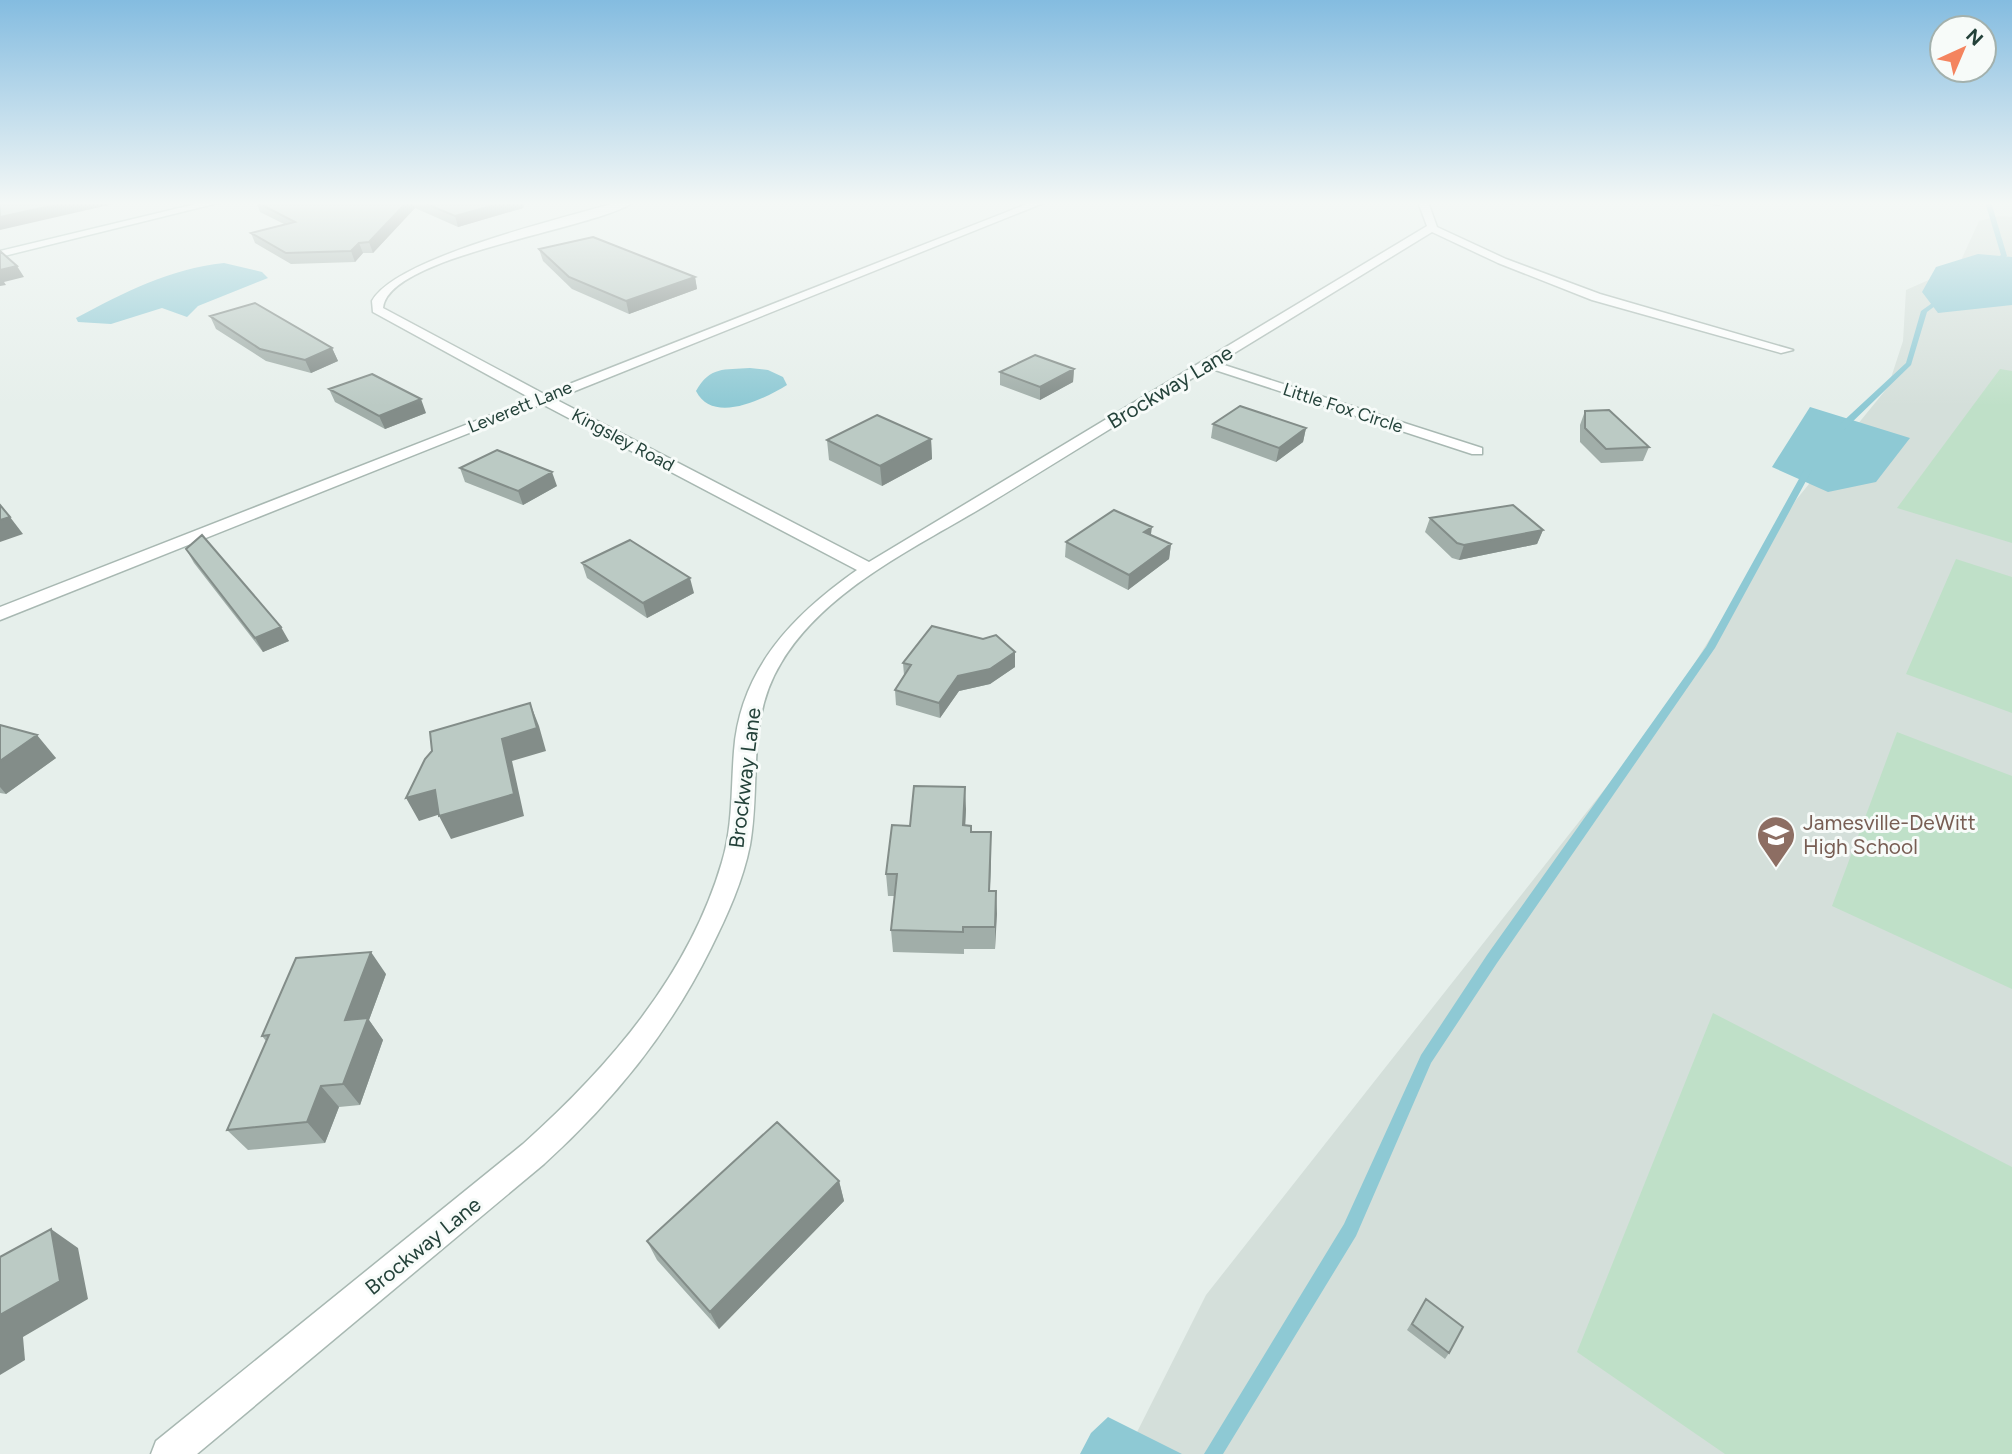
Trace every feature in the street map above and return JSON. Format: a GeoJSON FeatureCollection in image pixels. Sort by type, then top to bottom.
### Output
{"type":"FeatureCollection","features":[{"type":"Feature","properties":{"kind":"street","name":"Kingsley Road"},"geometry":{"type":"LineString","coordinates":[[417,270],[400,279],[376,302],[382,314],[869,569]]}},
{"type":"Feature","properties":{"kind":"street","name":"Leverett Lane"},"geometry":{"type":"LineString","coordinates":[[0,614],[869,270]]}},
{"type":"Feature","properties":{"kind":"street","name":"Brockway Lane"},"geometry":{"type":"LineString","coordinates":[[169,1454],[546,1145],[632,1053],[697,952],[734,863],[740,833],[746,730],[758,685],[792,631],[830,597],[869,569],[1363,270]]}},
{"type":"Feature","properties":{"kind":"street"},"geometry":{"type":"LineString","coordinates":[[1525,270],[1596,297],[1786,350]]}},
{"type":"Feature","properties":{"kind":"street","name":"Little Fox Circle"},"geometry":{"type":"LineString","coordinates":[[1209,364],[1477,451]]}},
{"type":"Feature","properties":{"kind":"shaded area","name":"Jamesville-DeWitt High School"},"geometry":{"type":"Polygon","coordinates":[[[1952,270],[2012,270],[2012,1454],[1126,1454],[1206,1295],[1660,719],[1796,500],[1888,387],[1903,341],[1906,290],[1952,270]]]}},
{"type":"Feature","properties":{"kind":"green space"},"geometry":{"type":"Polygon","coordinates":[[[2000,369],[2012,371],[2012,543],[1897,508],[2000,369]]]}},
{"type":"Feature","properties":{"kind":"green space"},"geometry":{"type":"Polygon","coordinates":[[[1956,559],[2012,577],[2012,713],[1906,674],[1956,559]]]}},
{"type":"Feature","properties":{"kind":"green space"},"geometry":{"type":"Polygon","coordinates":[[[1897,732],[2012,776],[2012,989],[1832,906],[1897,732]]]}},
{"type":"Feature","properties":{"kind":"green space"},"geometry":{"type":"Polygon","coordinates":[[[1713,1013],[2012,1167],[2012,1454],[1725,1454],[1577,1352],[1713,1013]]]}},
{"type":"Feature","properties":{"kind":"water"},"geometry":{"type":"Polygon","coordinates":[[[185,270],[253,270],[262,272],[268,278],[198,306],[187,317],[162,308],[111,324],[78,322],[76,318],[130,291],[185,270]]]}},
{"type":"Feature","properties":{"kind":"water"},"geometry":{"type":"Polygon","coordinates":[[[1934,270],[2012,270],[2012,305],[1938,313],[1922,292],[1934,270]]]}},
{"type":"Feature","properties":{"kind":"water"},"geometry":{"type":"Polygon","coordinates":[[[750,368],[768,370],[783,377],[787,385],[753,402],[726,408],[704,401],[696,391],[712,373],[750,368]]]}},
{"type":"Feature","properties":{"kind":"water"},"geometry":{"type":"Polygon","coordinates":[[[1810,407],[1910,438],[1876,482],[1828,492],[1772,467],[1810,407]]]}},
{"type":"Feature","properties":{"kind":"water"},"geometry":{"type":"Polygon","coordinates":[[[1108,1417],[1182,1454],[1080,1454],[1091,1433],[1108,1417]]]}},
{"type":"Feature","properties":{"kind":"building"},"geometry":{"type":"Polygon","coordinates":[[[561,270],[677,270],[695,277],[626,301],[569,277],[561,270]]]}},
{"type":"Feature","properties":{"kind":"building"},"geometry":{"type":"Polygon","coordinates":[[[255,303],[332,348],[305,360],[260,349],[210,316],[255,303]]]}},
{"type":"Feature","properties":{"kind":"building"},"geometry":{"type":"Polygon","coordinates":[[[1035,355],[1074,369],[1040,387],[1000,372],[1035,355]]]}},
{"type":"Feature","properties":{"kind":"building"},"geometry":{"type":"Polygon","coordinates":[[[372,374],[421,399],[379,416],[329,389],[372,374]]]}},
{"type":"Feature","properties":{"kind":"building"},"geometry":{"type":"Polygon","coordinates":[[[1240,406],[1306,428],[1279,448],[1213,424],[1240,406]]]}},
{"type":"Feature","properties":{"kind":"building"},"geometry":{"type":"Polygon","coordinates":[[[1609,410],[1649,447],[1606,449],[1585,428],[1585,411],[1609,410]]]}},
{"type":"Feature","properties":{"kind":"building"},"geometry":{"type":"Polygon","coordinates":[[[877,415],[931,439],[880,466],[827,440],[877,415]]]}},
{"type":"Feature","properties":{"kind":"building"},"geometry":{"type":"Polygon","coordinates":[[[497,450],[552,472],[518,491],[460,468],[497,450]]]}},
{"type":"Feature","properties":{"kind":"building"},"geometry":{"type":"Polygon","coordinates":[[[0,505],[10,517],[0,520],[0,505]]]}},
{"type":"Feature","properties":{"kind":"building"},"geometry":{"type":"Polygon","coordinates":[[[1513,505],[1543,530],[1464,545],[1457,543],[1430,518],[1513,505]]]}},
{"type":"Feature","properties":{"kind":"building"},"geometry":{"type":"Polygon","coordinates":[[[1114,510],[1152,527],[1144,532],[1171,544],[1129,575],[1066,542],[1114,510]]]}},
{"type":"Feature","properties":{"kind":"building"},"geometry":{"type":"Polygon","coordinates":[[[202,535],[281,627],[255,638],[186,549],[202,535]]]}},
{"type":"Feature","properties":{"kind":"building"},"geometry":{"type":"Polygon","coordinates":[[[630,540],[690,578],[643,603],[582,563],[630,540]]]}},
{"type":"Feature","properties":{"kind":"building"},"geometry":{"type":"Polygon","coordinates":[[[932,626],[983,639],[996,635],[1015,652],[990,669],[958,676],[939,703],[895,690],[911,665],[903,663],[932,626]]]}},
{"type":"Feature","properties":{"kind":"building"},"geometry":{"type":"Polygon","coordinates":[[[530,703],[537,728],[502,739],[514,794],[439,816],[435,790],[406,798],[425,759],[432,751],[430,732],[530,703]]]}},
{"type":"Feature","properties":{"kind":"building"},"geometry":{"type":"Polygon","coordinates":[[[0,725],[37,735],[0,761],[0,725]]]}},
{"type":"Feature","properties":{"kind":"building"},"geometry":{"type":"Polygon","coordinates":[[[914,786],[965,787],[963,825],[971,826],[971,832],[991,832],[989,891],[996,891],[995,927],[963,927],[963,932],[891,930],[897,874],[886,874],[892,825],[910,826],[914,786]]]}},
{"type":"Feature","properties":{"kind":"building"},"geometry":{"type":"Polygon","coordinates":[[[371,952],[345,1020],[368,1018],[343,1084],[321,1086],[307,1122],[227,1130],[269,1035],[262,1036],[296,958],[371,952]]]}},
{"type":"Feature","properties":{"kind":"building"},"geometry":{"type":"Polygon","coordinates":[[[777,1122],[839,1181],[710,1312],[647,1241],[777,1122]]]}},
{"type":"Feature","properties":{"kind":"building"},"geometry":{"type":"Polygon","coordinates":[[[51,1229],[60,1281],[0,1315],[0,1257],[51,1229]]]}},
{"type":"Feature","properties":{"kind":"building"},"geometry":{"type":"Polygon","coordinates":[[[1426,1299],[1463,1327],[1449,1353],[1412,1324],[1426,1299]]]}},
{"type":"Feature","properties":{"kind":"waterway"},"geometry":{"type":"LineString","coordinates":[[1841,428],[1909,364],[1924,311],[1944,297]]}},
{"type":"Feature","properties":{"kind":"waterway"},"geometry":{"type":"LineString","coordinates":[[1213,1454],[1350,1230],[1426,1059],[1492,959],[1710,648],[1808,470]]}},
{"type":"Feature","properties":{"kind":"place","name":"Jamesville-DeWitt High School"},"geometry":{"type":"Point","coordinates":[1776,869]}}]}
